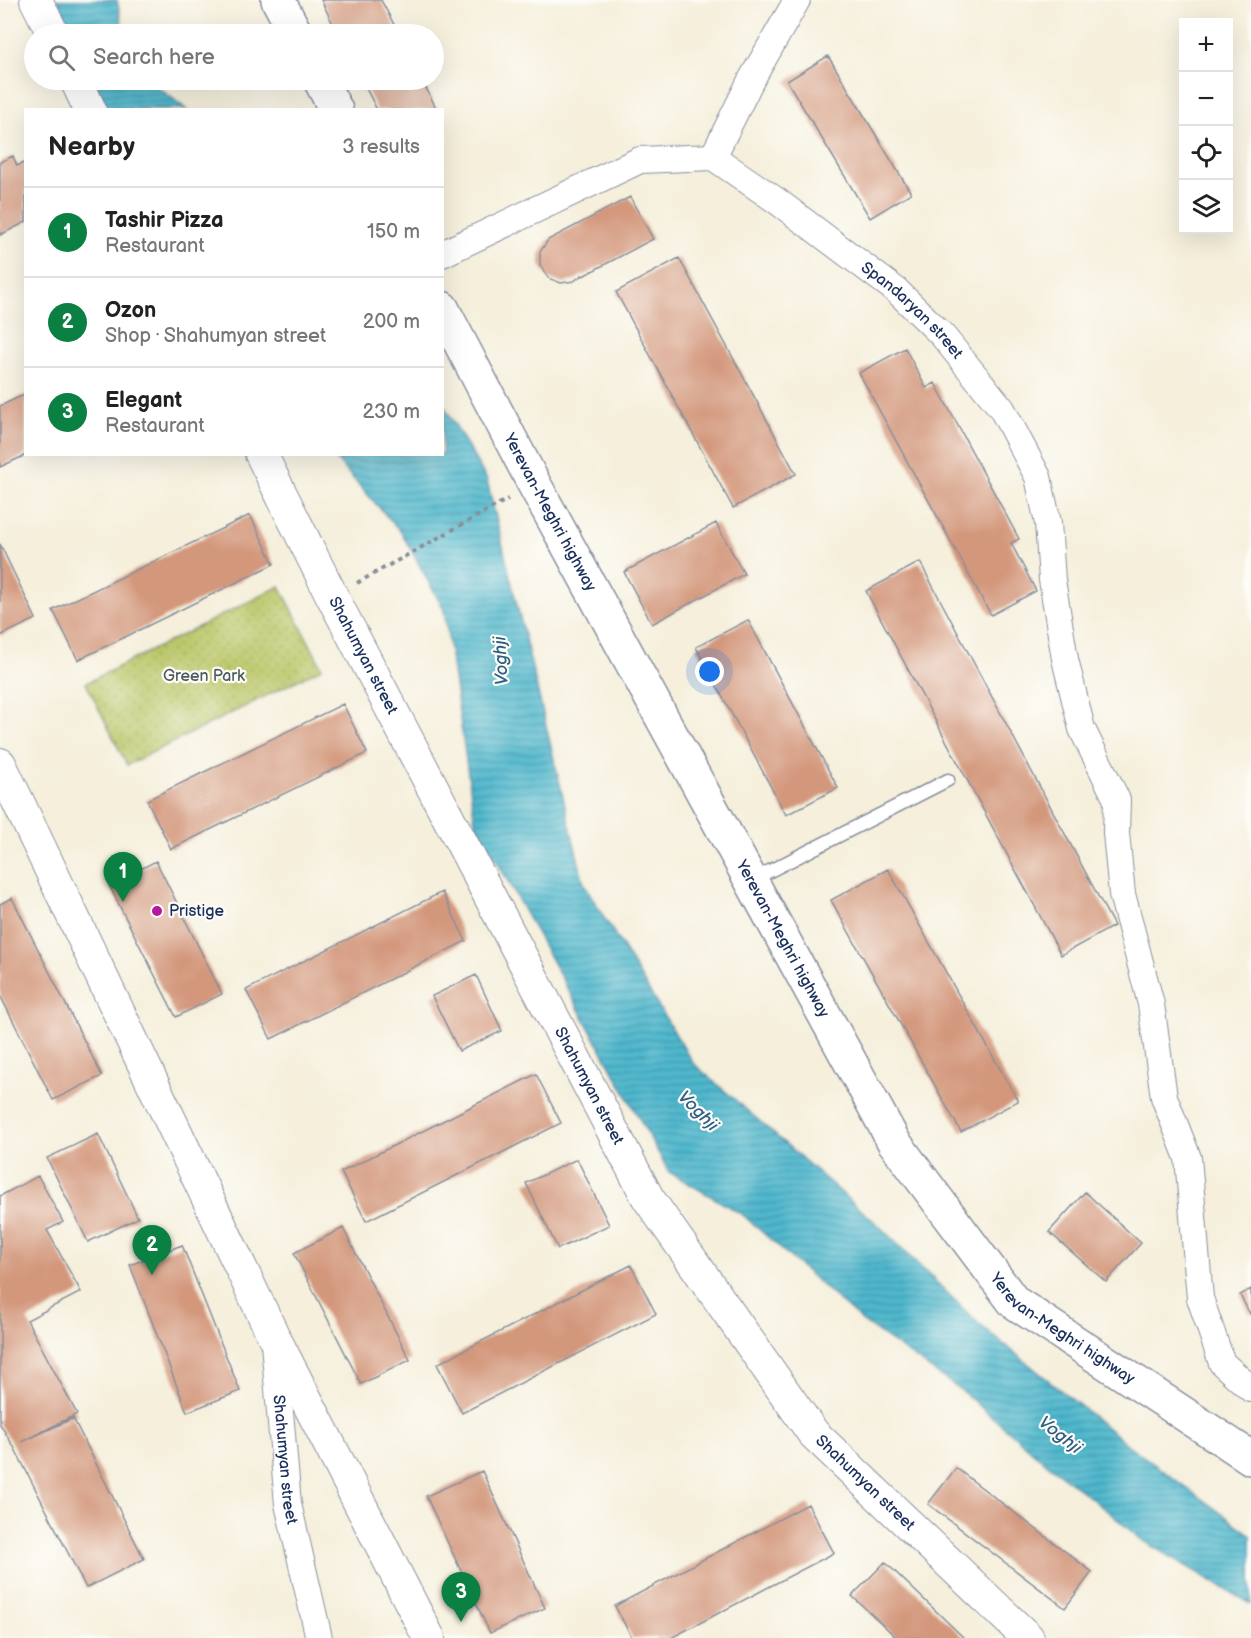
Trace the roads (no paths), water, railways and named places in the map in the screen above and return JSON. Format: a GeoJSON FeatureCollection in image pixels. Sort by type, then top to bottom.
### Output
{"type":"FeatureCollection","features":[{"type":"Feature","properties":{"kind":"highway"},"geometry":{"type":"LineString","coordinates":[[278,0],[291,24]]}},
{"type":"Feature","properties":{"kind":"highway"},"geometry":{"type":"LineString","coordinates":[[325,90],[335,108]]}},
{"type":"Feature","properties":{"kind":"highway","name":"Yerevan-Meghri highway"},"geometry":{"type":"LineString","coordinates":[[444,312],[533,482],[894,1142],[1014,1302],[1251,1458]]}},
{"type":"Feature","properties":{"kind":"street"},"geometry":{"type":"LineString","coordinates":[[36,0],[48,24]]}},
{"type":"Feature","properties":{"kind":"street"},"geometry":{"type":"LineString","coordinates":[[444,253],[640,160],[713,157],[750,82],[797,0]]}},
{"type":"Feature","properties":{"kind":"street"},"geometry":{"type":"LineString","coordinates":[[80,90],[89,108]]}},
{"type":"Feature","properties":{"kind":"street","name":"Spandaryan street"},"geometry":{"type":"LineString","coordinates":[[713,157],[777,201],[897,291],[942,335],[1002,409],[1038,477],[1048,523],[1052,580],[1065,659],[1082,729],[1117,800],[1116,833],[1122,894],[1151,1004],[1164,1097],[1188,1158],[1200,1298],[1222,1363],[1251,1389]]}},
{"type":"Feature","properties":{"kind":"street","name":"Shahumyan street"},"geometry":{"type":"LineString","coordinates":[[262,456],[347,626],[648,1198],[813,1433],[1028,1638]]}},
{"type":"Feature","properties":{"kind":"street","name":"Shahumyan street"},"geometry":{"type":"LineString","coordinates":[[0,764],[274,1337],[288,1504],[319,1638]]}},
{"type":"Feature","properties":{"kind":"street"},"geometry":{"type":"LineString","coordinates":[[274,1337],[429,1638]]}},
{"type":"Feature","properties":{"kind":"lane"},"geometry":{"type":"LineString","coordinates":[[751,880],[948,780]]}},
{"type":"Feature","properties":{"kind":"water"},"geometry":{"type":"Polygon","coordinates":[[[57,0],[117,0],[122,24],[66,24],[57,0]]]}},
{"type":"Feature","properties":{"kind":"water"},"geometry":{"type":"Polygon","coordinates":[[[97,90],[162,90],[185,108],[106,108],[97,90]]]}},
{"type":"Feature","properties":{"kind":"water","name":"Voghji"},"geometry":{"type":"Polygon","coordinates":[[[444,406],[487,480],[584,884],[693,1063],[876,1223],[979,1324],[1132,1448],[1251,1535],[1251,1604],[1143,1541],[1040,1458],[962,1391],[863,1322],[743,1215],[669,1172],[475,822],[444,610],[401,532],[333,456],[444,456],[444,406]]]}},
{"type":"Feature","properties":{"kind":"place","name":"Tashir Pizza"},"geometry":{"type":"Point","coordinates":[123,902]}},
{"type":"Feature","properties":{"kind":"place","name":"Pristige"},"geometry":{"type":"Point","coordinates":[157,911]}},
{"type":"Feature","properties":{"kind":"place","name":"Ozon"},"geometry":{"type":"Point","coordinates":[152,1275]}},
{"type":"Feature","properties":{"kind":"place","name":"Elegant"},"geometry":{"type":"Point","coordinates":[461,1622]}},
{"type":"Feature","properties":{"kind":"park label","name":"Green Park"},"geometry":{"type":"Point","coordinates":[204,676]}}]}
